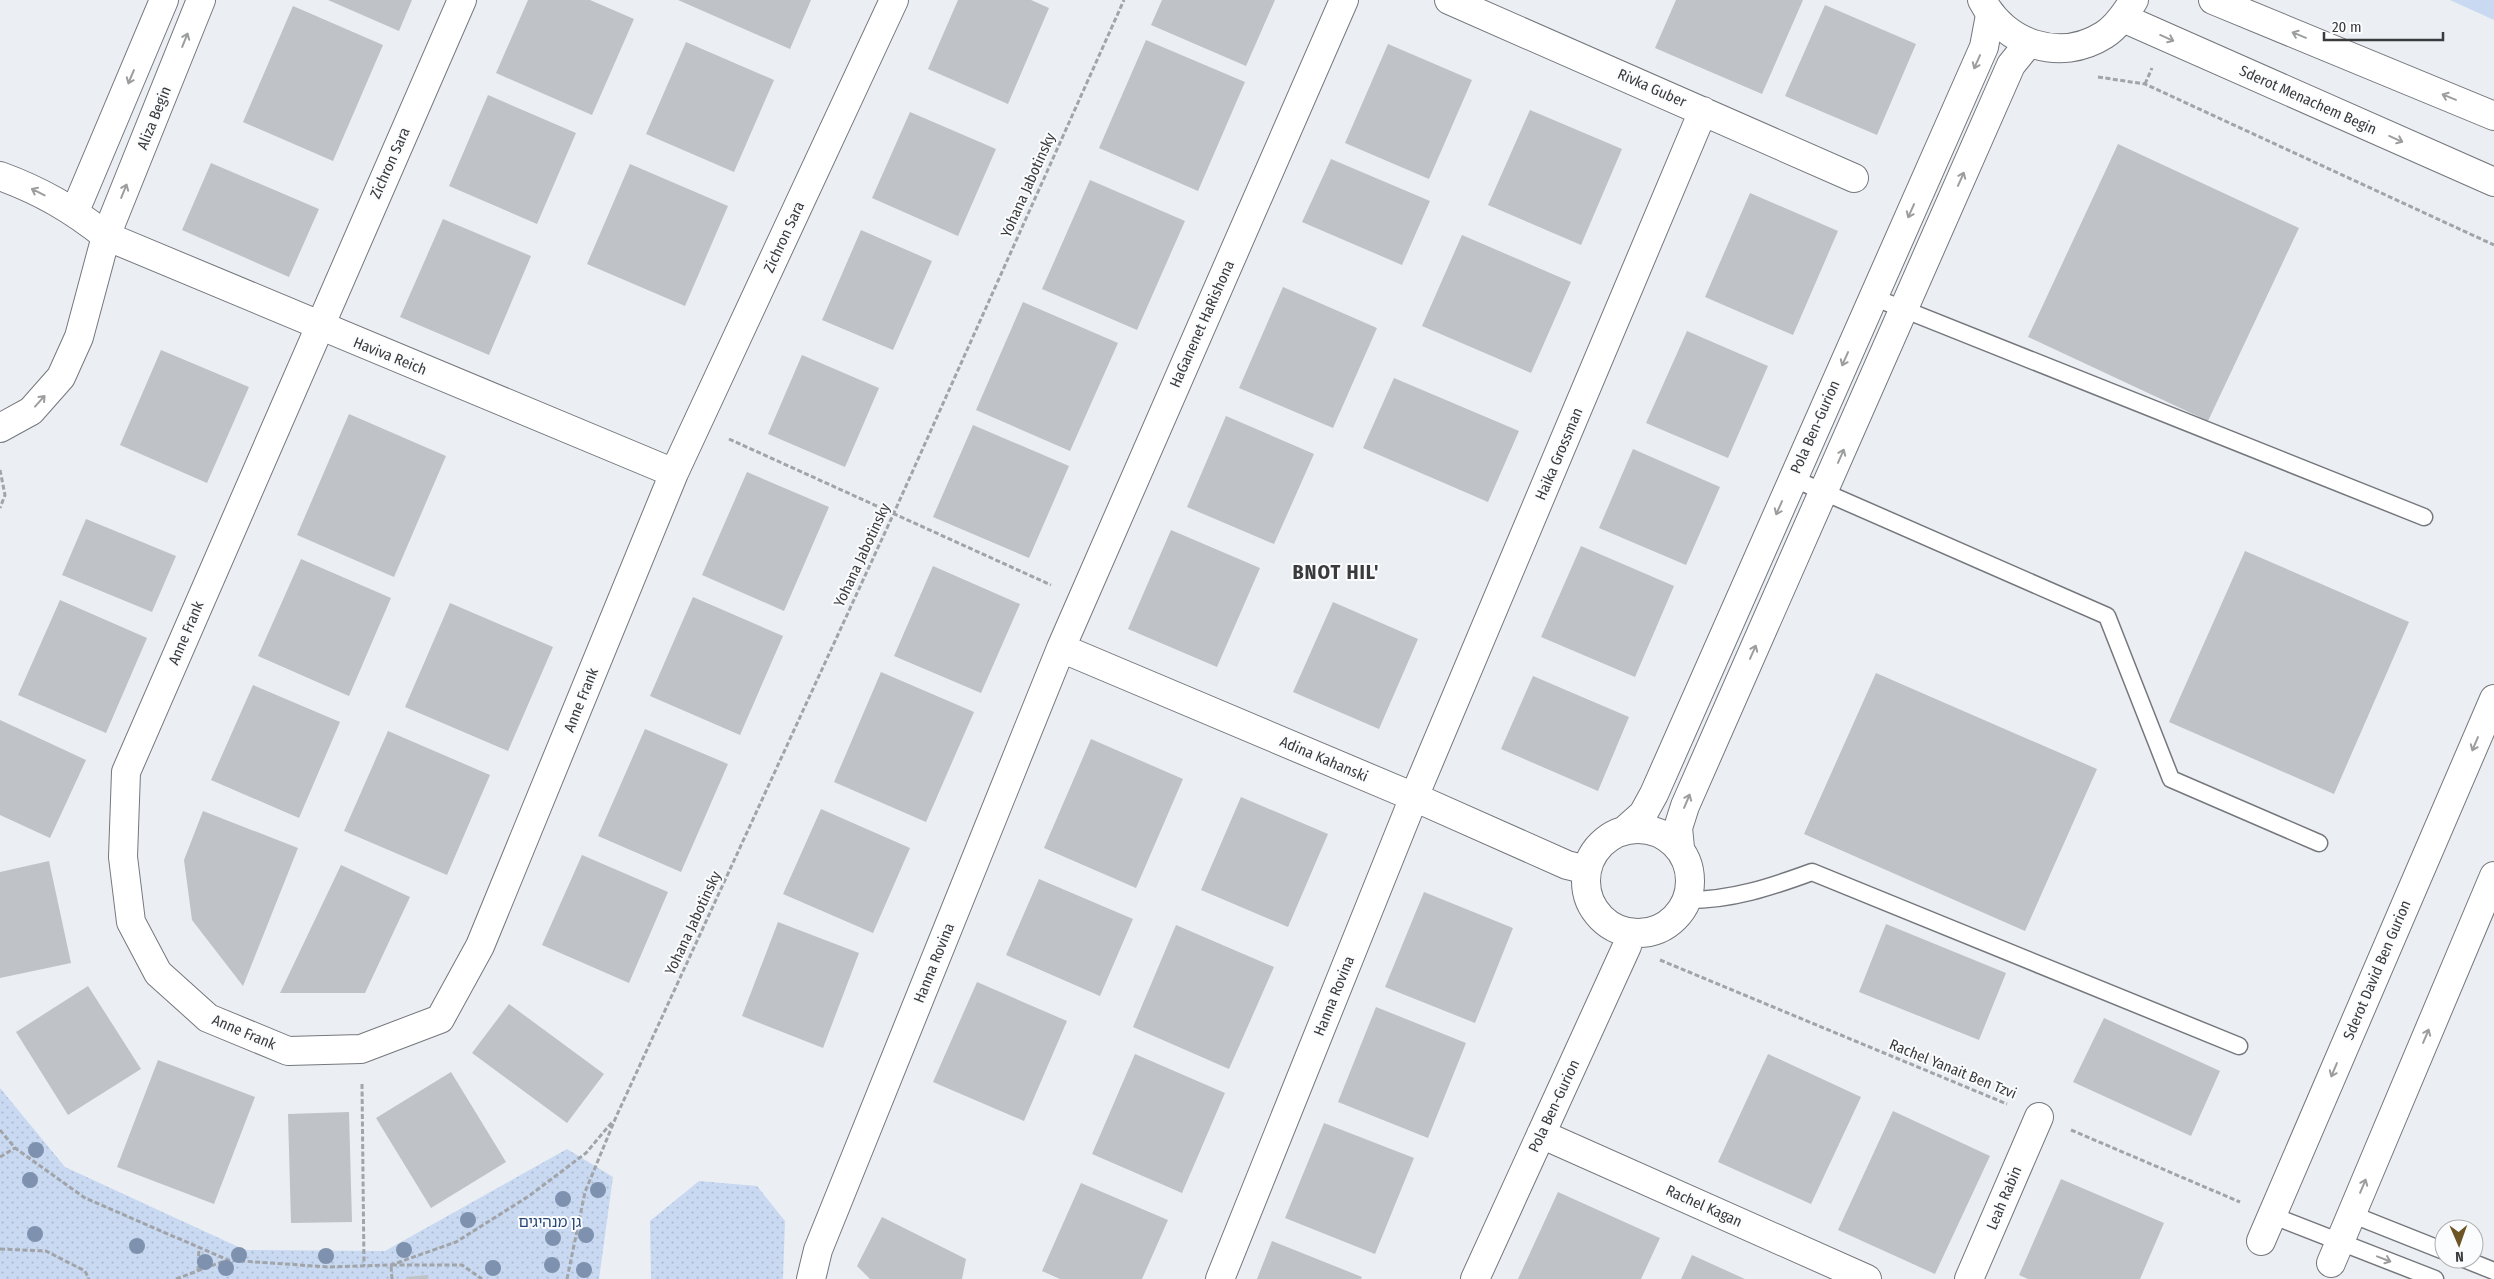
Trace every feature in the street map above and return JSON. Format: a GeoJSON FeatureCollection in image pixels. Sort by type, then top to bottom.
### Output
{"type":"FeatureCollection","features":[{"type":"Feature","properties":{"kind":"street"},"geometry":{"type":"LineString","coordinates":[[74,211],[164,0]]}},
{"type":"Feature","properties":{"kind":"street","name":"Aliza Begin"},"geometry":{"type":"LineString","coordinates":[[0,428],[31,411],[61,378],[79,337],[106,236],[201,0]]}},
{"type":"Feature","properties":{"kind":"street","name":"Zichron Sara"},"geometry":{"type":"LineString","coordinates":[[319,326],[462,0]]}},
{"type":"Feature","properties":{"kind":"street","name":"Zichron Sara"},"geometry":{"type":"LineString","coordinates":[[674,473],[894,0]]}},
{"type":"Feature","properties":{"kind":"street","name":"HaGanenet HaRishona"},"geometry":{"type":"LineString","coordinates":[[1061,648],[1344,0]]}},
{"type":"Feature","properties":{"kind":"street","name":"Rivka Guber"},"geometry":{"type":"LineString","coordinates":[[1449,0],[1854,178]]}},
{"type":"Feature","properties":{"kind":"street"},"geometry":{"type":"LineString","coordinates":[[2213,0],[2494,116]]}},
{"type":"Feature","properties":{"kind":"street"},"geometry":{"type":"LineString","coordinates":[[1986,8],[2007,32],[2028,44],[2054,49],[2080,46],[2104,35],[2128,9]]}},
{"type":"Feature","properties":{"kind":"street","name":"Pola Ben-Gurion"},"geometry":{"type":"LineString","coordinates":[[1625,830],[1643,814],[1654,794],[1984,47],[1986,8]]}},
{"type":"Feature","properties":{"kind":"street","name":"Sderot Menachem Begin"},"geometry":{"type":"LineString","coordinates":[[2128,9],[2494,182]]}},
{"type":"Feature","properties":{"kind":"street"},"geometry":{"type":"LineString","coordinates":[[1680,848],[1669,838],[1655,831],[1640,828],[1625,830],[1612,836],[1600,845],[1592,856],[1587,870],[1586,887],[1590,903],[1600,916],[1628,939],[1664,926],[1678,915],[1688,900],[1691,882],[1688,864],[1680,848],[1678,828],[1684,806],[1824,493],[2011,65],[2028,44]]}},
{"type":"Feature","properties":{"kind":"street","name":"Haika Grossman"},"geometry":{"type":"LineString","coordinates":[[1414,797],[1703,111]]}},
{"type":"Feature","properties":{"kind":"street"},"geometry":{"type":"LineString","coordinates":[[0,176],[23,185],[74,211],[106,236]]}},
{"type":"Feature","properties":{"kind":"street","name":"Haviva Reich"},"geometry":{"type":"LineString","coordinates":[[106,236],[674,473]]}},
{"type":"Feature","properties":{"kind":"street","name":"Anne Frank"},"geometry":{"type":"LineString","coordinates":[[319,326],[126,772],[123,858],[131,922],[158,973],[208,1018],[288,1051],[361,1048],[440,1020],[480,946],[674,473]]}},
{"type":"Feature","properties":{"kind":"street","name":"Adina Kahanski"},"geometry":{"type":"LineString","coordinates":[[1061,648],[1414,797],[1567,865],[1587,870]]}},
{"type":"Feature","properties":{"kind":"street","name":"Hanna Rovina"},"geometry":{"type":"LineString","coordinates":[[812,1279],[818,1250],[1061,648]]}},
{"type":"Feature","properties":{"kind":"street","name":"Sderot David Ben Gurion"},"geometry":{"type":"LineString","coordinates":[[2261,1241],[2494,699]]}},
{"type":"Feature","properties":{"kind":"street","name":"Hanna Rovina"},"geometry":{"type":"LineString","coordinates":[[1220,1279],[1414,797]]}},
{"type":"Feature","properties":{"kind":"street"},"geometry":{"type":"LineString","coordinates":[[2335,1253],[2486,919],[2494,876]]}},
{"type":"Feature","properties":{"kind":"street","name":"Pola Ben-Gurion"},"geometry":{"type":"LineString","coordinates":[[1475,1279],[1628,939]]}},
{"type":"Feature","properties":{"kind":"street","name":"Leah Rabin"},"geometry":{"type":"LineString","coordinates":[[1969,1279],[2038,1117]]}},
{"type":"Feature","properties":{"kind":"street","name":"Rachel Kagan"},"geometry":{"type":"LineString","coordinates":[[1541,1134],[1867,1279]]}},
{"type":"Feature","properties":{"kind":"lane"},"geometry":{"type":"LineString","coordinates":[[1898,239],[1929,252]]}},
{"type":"Feature","properties":{"kind":"lane"},"geometry":{"type":"LineString","coordinates":[[1872,297],[2424,517]]}},
{"type":"Feature","properties":{"kind":"lane"},"geometry":{"type":"LineString","coordinates":[[1792,478],[2107,616],[2171,779],[2320,843]]}},
{"type":"Feature","properties":{"kind":"lane"},"geometry":{"type":"LineString","coordinates":[[1688,900],[1714,900],[1760,890],[1812,872],[2239,1046]]}},
{"type":"Feature","properties":{"kind":"lane"},"geometry":{"type":"LineString","coordinates":[[2351,1214],[2434,1247]]}},
{"type":"Feature","properties":{"kind":"lane"},"geometry":{"type":"LineString","coordinates":[[2271,1215],[2335,1253],[2436,1279]]}},
{"type":"Feature","properties":{"kind":"path","name":"Yohana Jabotinsky"},"geometry":{"type":"LineString","coordinates":[[616,1116],[893,515],[1124,0]]}},
{"type":"Feature","properties":{"kind":"path"},"geometry":{"type":"LineString","coordinates":[[2097,77],[2145,84],[2494,245]]}},
{"type":"Feature","properties":{"kind":"path"},"geometry":{"type":"LineString","coordinates":[[697,424],[893,515],[1082,599]]}},
{"type":"Feature","properties":{"kind":"path"},"geometry":{"type":"LineString","coordinates":[[0,470],[5,495],[0,508]]}},
{"type":"Feature","properties":{"kind":"path","name":"Rachel Yanait Ben Tzvi"},"geometry":{"type":"LineString","coordinates":[[1628,939],[2038,1117],[2271,1215]]}},
{"type":"Feature","properties":{"kind":"path"},"geometry":{"type":"LineString","coordinates":[[361,1048],[364,1266]]}},
{"type":"Feature","properties":{"kind":"path"},"geometry":{"type":"LineString","coordinates":[[391,1265],[456,1242],[529,1196],[586,1153],[616,1116]]}},
{"type":"Feature","properties":{"kind":"path"},"geometry":{"type":"LineString","coordinates":[[568,1279],[585,1192],[616,1116]]}},
{"type":"Feature","properties":{"kind":"path"},"geometry":{"type":"LineString","coordinates":[[0,1130],[15,1148],[86,1198],[228,1260],[328,1267],[462,1265],[482,1279]]}},
{"type":"Feature","properties":{"kind":"path"},"geometry":{"type":"LineString","coordinates":[[0,1157],[15,1148]]}},
{"type":"Feature","properties":{"kind":"path"},"geometry":{"type":"LineString","coordinates":[[198,1271],[199,1247]]}},
{"type":"Feature","properties":{"kind":"path"},"geometry":{"type":"LineString","coordinates":[[0,1249],[46,1251],[85,1271],[89,1279]]}},
{"type":"Feature","properties":{"kind":"path"},"geometry":{"type":"LineString","coordinates":[[176,1279],[228,1260]]}},
{"type":"Feature","properties":{"kind":"path"},"geometry":{"type":"LineString","coordinates":[[391,1265],[392,1279]]}},
{"type":"Feature","properties":{"kind":"green space"},"geometry":{"type":"Polygon","coordinates":[[[2450,0],[2494,0],[2494,20],[2450,0]]]}},
{"type":"Feature","properties":{"kind":"green space","name":"גן מנהיגים"},"geometry":{"type":"Polygon","coordinates":[[[0,1088],[65,1167],[245,1250],[385,1251],[567,1149],[613,1177],[599,1279],[0,1279],[0,1088]]]}},
{"type":"Feature","properties":{"kind":"green space"},"geometry":{"type":"Polygon","coordinates":[[[699,1181],[757,1186],[785,1221],[783,1279],[651,1279],[650,1221],[699,1181]]]}},
{"type":"Feature","properties":{"kind":"building"},"geometry":{"type":"Polygon","coordinates":[[[328,0],[412,0],[399,31],[328,0]]]}},
{"type":"Feature","properties":{"kind":"building"},"geometry":{"type":"Polygon","coordinates":[[[528,0],[590,0],[634,19],[592,115],[496,73],[528,0]]]}},
{"type":"Feature","properties":{"kind":"building"},"geometry":{"type":"Polygon","coordinates":[[[678,0],[811,0],[790,49],[678,0]]]}},
{"type":"Feature","properties":{"kind":"building"},"geometry":{"type":"Polygon","coordinates":[[[958,0],[1031,0],[1049,8],[1008,104],[928,69],[958,0]]]}},
{"type":"Feature","properties":{"kind":"building"},"geometry":{"type":"Polygon","coordinates":[[[1162,0],[1275,0],[1246,66],[1151,25],[1162,0]]]}},
{"type":"Feature","properties":{"kind":"building"},"geometry":{"type":"Polygon","coordinates":[[[1676,0],[1803,0],[1762,94],[1655,48],[1676,0]]]}},
{"type":"Feature","properties":{"kind":"building"},"geometry":{"type":"Polygon","coordinates":[[[1825,5],[1916,44],[1877,135],[1785,96],[1825,5]]]}},
{"type":"Feature","properties":{"kind":"building"},"geometry":{"type":"Polygon","coordinates":[[[293,6],[383,45],[333,161],[243,122],[293,6]]]}},
{"type":"Feature","properties":{"kind":"building"},"geometry":{"type":"Polygon","coordinates":[[[1146,40],[1245,82],[1198,191],[1099,148],[1146,40]]]}},
{"type":"Feature","properties":{"kind":"building"},"geometry":{"type":"Polygon","coordinates":[[[686,42],[774,80],[734,172],[646,134],[686,42]]]}},
{"type":"Feature","properties":{"kind":"building"},"geometry":{"type":"Polygon","coordinates":[[[1388,44],[1472,80],[1429,179],[1345,143],[1388,44]]]}},
{"type":"Feature","properties":{"kind":"building"},"geometry":{"type":"Polygon","coordinates":[[[488,95],[576,133],[537,224],[449,186],[488,95]]]}},
{"type":"Feature","properties":{"kind":"building"},"geometry":{"type":"Polygon","coordinates":[[[1530,110],[1622,149],[1581,245],[1488,205],[1530,110]]]}},
{"type":"Feature","properties":{"kind":"building"},"geometry":{"type":"Polygon","coordinates":[[[910,112],[996,149],[958,236],[872,198],[910,112]]]}},
{"type":"Feature","properties":{"kind":"building"},"geometry":{"type":"Polygon","coordinates":[[[2118,144],[2299,228],[2208,421],[2028,337],[2118,144]]]}},
{"type":"Feature","properties":{"kind":"building"},"geometry":{"type":"Polygon","coordinates":[[[1331,159],[1430,201],[1402,265],[1302,222],[1331,159]]]}},
{"type":"Feature","properties":{"kind":"building"},"geometry":{"type":"Polygon","coordinates":[[[211,163],[319,209],[289,277],[182,230],[211,163]]]}},
{"type":"Feature","properties":{"kind":"building"},"geometry":{"type":"Polygon","coordinates":[[[630,164],[728,206],[685,306],[587,264],[630,164]]]}},
{"type":"Feature","properties":{"kind":"building"},"geometry":{"type":"Polygon","coordinates":[[[1090,180],[1185,221],[1137,330],[1042,289],[1090,180]]]}},
{"type":"Feature","properties":{"kind":"building"},"geometry":{"type":"Polygon","coordinates":[[[1750,193],[1838,231],[1793,335],[1705,297],[1750,193]]]}},
{"type":"Feature","properties":{"kind":"building"},"geometry":{"type":"Polygon","coordinates":[[[443,219],[531,256],[489,355],[400,317],[443,219]]]}},
{"type":"Feature","properties":{"kind":"building"},"geometry":{"type":"Polygon","coordinates":[[[861,230],[932,261],[893,350],[822,320],[861,230]]]}},
{"type":"Feature","properties":{"kind":"building"},"geometry":{"type":"Polygon","coordinates":[[[1462,235],[1571,282],[1531,373],[1422,326],[1462,235]]]}},
{"type":"Feature","properties":{"kind":"building"},"geometry":{"type":"Polygon","coordinates":[[[1283,287],[1377,328],[1333,428],[1239,388],[1283,287]]]}},
{"type":"Feature","properties":{"kind":"building"},"geometry":{"type":"Polygon","coordinates":[[[1023,302],[1118,343],[1070,451],[976,410],[1023,302]]]}},
{"type":"Feature","properties":{"kind":"building"},"geometry":{"type":"Polygon","coordinates":[[[1687,331],[1768,366],[1728,458],[1646,423],[1687,331]]]}},
{"type":"Feature","properties":{"kind":"building"},"geometry":{"type":"Polygon","coordinates":[[[161,350],[249,387],[207,483],[120,445],[161,350]]]}},
{"type":"Feature","properties":{"kind":"building"},"geometry":{"type":"Polygon","coordinates":[[[802,355],[879,388],[845,467],[768,434],[802,355]]]}},
{"type":"Feature","properties":{"kind":"building"},"geometry":{"type":"Polygon","coordinates":[[[1394,378],[1519,431],[1488,502],[1363,448],[1394,378]]]}},
{"type":"Feature","properties":{"kind":"building"},"geometry":{"type":"Polygon","coordinates":[[[349,414],[446,456],[394,577],[297,535],[349,414]]]}},
{"type":"Feature","properties":{"kind":"building"},"geometry":{"type":"Polygon","coordinates":[[[1226,416],[1314,454],[1274,544],[1187,507],[1226,416]]]}},
{"type":"Feature","properties":{"kind":"building"},"geometry":{"type":"Polygon","coordinates":[[[973,425],[1069,466],[1029,558],[933,517],[973,425]]]}},
{"type":"Feature","properties":{"kind":"building"},"geometry":{"type":"Polygon","coordinates":[[[1633,449],[1720,487],[1686,565],[1599,528],[1633,449]]]}},
{"type":"Feature","properties":{"kind":"building"},"geometry":{"type":"Polygon","coordinates":[[[747,472],[829,507],[784,611],[702,575],[747,472]]]}},
{"type":"Feature","properties":{"kind":"building"},"geometry":{"type":"Polygon","coordinates":[[[86,519],[176,556],[152,612],[62,575],[86,519]]]}},
{"type":"Feature","properties":{"kind":"building"},"geometry":{"type":"Polygon","coordinates":[[[1171,530],[1260,568],[1217,667],[1128,629],[1171,530]]]}},
{"type":"Feature","properties":{"kind":"building"},"geometry":{"type":"Polygon","coordinates":[[[1581,546],[1674,586],[1635,677],[1541,637],[1581,546]]]}},
{"type":"Feature","properties":{"kind":"building"},"geometry":{"type":"Polygon","coordinates":[[[2245,551],[2409,622],[2334,794],[2169,722],[2245,551]]]}},
{"type":"Feature","properties":{"kind":"building"},"geometry":{"type":"Polygon","coordinates":[[[301,559],[391,598],[349,696],[258,656],[301,559]]]}},
{"type":"Feature","properties":{"kind":"building"},"geometry":{"type":"Polygon","coordinates":[[[933,566],[1020,604],[981,693],[894,656],[933,566]]]}},
{"type":"Feature","properties":{"kind":"building"},"geometry":{"type":"Polygon","coordinates":[[[693,597],[783,636],[740,735],[650,696],[693,597]]]}},
{"type":"Feature","properties":{"kind":"building"},"geometry":{"type":"Polygon","coordinates":[[[60,600],[147,638],[106,733],[18,695],[60,600]]]}},
{"type":"Feature","properties":{"kind":"building"},"geometry":{"type":"Polygon","coordinates":[[[1333,602],[1418,639],[1379,729],[1293,692],[1333,602]]]}},
{"type":"Feature","properties":{"kind":"building"},"geometry":{"type":"Polygon","coordinates":[[[450,603],[553,647],[508,751],[405,707],[450,603]]]}},
{"type":"Feature","properties":{"kind":"building"},"geometry":{"type":"Polygon","coordinates":[[[881,672],[974,712],[926,822],[834,782],[881,672]]]}},
{"type":"Feature","properties":{"kind":"building"},"geometry":{"type":"Polygon","coordinates":[[[1876,673],[2097,769],[2025,931],[1804,834],[1876,673]]]}},
{"type":"Feature","properties":{"kind":"building"},"geometry":{"type":"Polygon","coordinates":[[[1533,676],[1629,717],[1598,791],[1501,749],[1533,676]]]}},
{"type":"Feature","properties":{"kind":"building"},"geometry":{"type":"Polygon","coordinates":[[[253,685],[340,722],[299,818],[211,780],[253,685]]]}},
{"type":"Feature","properties":{"kind":"building"},"geometry":{"type":"Polygon","coordinates":[[[0,720],[86,760],[50,838],[0,815],[0,720]]]}},
{"type":"Feature","properties":{"kind":"building"},"geometry":{"type":"Polygon","coordinates":[[[645,729],[728,764],[681,872],[598,836],[645,729]]]}},
{"type":"Feature","properties":{"kind":"building"},"geometry":{"type":"Polygon","coordinates":[[[388,731],[490,775],[447,875],[344,831],[388,731]]]}},
{"type":"Feature","properties":{"kind":"building"},"geometry":{"type":"Polygon","coordinates":[[[1091,739],[1183,779],[1136,888],[1044,848],[1091,739]]]}},
{"type":"Feature","properties":{"kind":"building"},"geometry":{"type":"Polygon","coordinates":[[[1241,797],[1328,834],[1288,927],[1201,890],[1241,797]]]}},
{"type":"Feature","properties":{"kind":"building"},"geometry":{"type":"Polygon","coordinates":[[[821,809],[910,848],[873,933],[783,894],[821,809]]]}},
{"type":"Feature","properties":{"kind":"building"},"geometry":{"type":"Polygon","coordinates":[[[203,811],[298,848],[243,986],[192,920],[184,860],[203,811]]]}},
{"type":"Feature","properties":{"kind":"building"},"geometry":{"type":"Polygon","coordinates":[[[582,855],[668,892],[629,983],[542,945],[582,855]]]}},
{"type":"Feature","properties":{"kind":"building"},"geometry":{"type":"Polygon","coordinates":[[[49,861],[71,963],[0,978],[0,872],[49,861]]]}},
{"type":"Feature","properties":{"kind":"building"},"geometry":{"type":"Polygon","coordinates":[[[341,865],[410,897],[365,993],[280,993],[341,865]]]}},
{"type":"Feature","properties":{"kind":"building"},"geometry":{"type":"Polygon","coordinates":[[[1039,879],[1133,919],[1100,996],[1006,955],[1039,879]]]}},
{"type":"Feature","properties":{"kind":"building"},"geometry":{"type":"Polygon","coordinates":[[[1424,892],[1513,928],[1475,1023],[1385,987],[1424,892]]]}},
{"type":"Feature","properties":{"kind":"building"},"geometry":{"type":"Polygon","coordinates":[[[778,922],[859,953],[823,1048],[742,1016],[778,922]]]}},
{"type":"Feature","properties":{"kind":"building"},"geometry":{"type":"Polygon","coordinates":[[[1886,924],[2006,973],[1979,1040],[1859,992],[1886,924]]]}},
{"type":"Feature","properties":{"kind":"building"},"geometry":{"type":"Polygon","coordinates":[[[1176,925],[1274,967],[1229,1069],[1133,1027],[1176,925]]]}},
{"type":"Feature","properties":{"kind":"building"},"geometry":{"type":"Polygon","coordinates":[[[977,982],[1067,1021],[1024,1121],[933,1082],[977,982]]]}},
{"type":"Feature","properties":{"kind":"building"},"geometry":{"type":"Polygon","coordinates":[[[88,986],[141,1069],[68,1115],[16,1032],[88,986]]]}},
{"type":"Feature","properties":{"kind":"building"},"geometry":{"type":"Polygon","coordinates":[[[509,1004],[604,1074],[567,1123],[472,1053],[509,1004]]]}},
{"type":"Feature","properties":{"kind":"building"},"geometry":{"type":"Polygon","coordinates":[[[1376,1007],[1466,1043],[1428,1138],[1338,1102],[1376,1007]]]}},
{"type":"Feature","properties":{"kind":"building"},"geometry":{"type":"Polygon","coordinates":[[[2104,1018],[2220,1071],[2191,1136],[2073,1082],[2104,1018]]]}},
{"type":"Feature","properties":{"kind":"building"},"geometry":{"type":"Polygon","coordinates":[[[1135,1054],[1225,1093],[1182,1193],[1092,1154],[1135,1054]]]}},
{"type":"Feature","properties":{"kind":"building"},"geometry":{"type":"Polygon","coordinates":[[[1768,1054],[1861,1097],[1811,1204],[1718,1162],[1768,1054]]]}},
{"type":"Feature","properties":{"kind":"building"},"geometry":{"type":"Polygon","coordinates":[[[158,1060],[255,1097],[214,1204],[117,1167],[158,1060]]]}},
{"type":"Feature","properties":{"kind":"building"},"geometry":{"type":"Polygon","coordinates":[[[451,1072],[506,1162],[431,1208],[376,1118],[451,1072]]]}},
{"type":"Feature","properties":{"kind":"building"},"geometry":{"type":"Polygon","coordinates":[[[1893,1111],[1990,1156],[1935,1274],[1838,1230],[1893,1111]]]}},
{"type":"Feature","properties":{"kind":"building"},"geometry":{"type":"Polygon","coordinates":[[[349,1112],[352,1222],[291,1223],[288,1114],[349,1112]]]}},
{"type":"Feature","properties":{"kind":"building"},"geometry":{"type":"Polygon","coordinates":[[[1324,1123],[1414,1158],[1375,1254],[1285,1218],[1324,1123]]]}},
{"type":"Feature","properties":{"kind":"building"},"geometry":{"type":"Polygon","coordinates":[[[2061,1179],[2164,1223],[2140,1279],[2028,1279],[2019,1275],[2061,1179]]]}},
{"type":"Feature","properties":{"kind":"building"},"geometry":{"type":"Polygon","coordinates":[[[1081,1183],[1168,1220],[1142,1279],[1060,1279],[1042,1271],[1081,1183]]]}},
{"type":"Feature","properties":{"kind":"building"},"geometry":{"type":"Polygon","coordinates":[[[1558,1192],[1660,1238],[1641,1279],[1518,1279],[1558,1192]]]}},
{"type":"Feature","properties":{"kind":"building"},"geometry":{"type":"Polygon","coordinates":[[[882,1217],[966,1259],[962,1279],[870,1279],[857,1266],[882,1217]]]}},
{"type":"Feature","properties":{"kind":"building"},"geometry":{"type":"Polygon","coordinates":[[[1272,1241],[1362,1277],[1361,1279],[1257,1279],[1272,1241]]]}},
{"type":"Feature","properties":{"kind":"building"},"geometry":{"type":"Polygon","coordinates":[[[1692,1255],[1745,1279],[1681,1279],[1692,1255]]]}},
{"type":"Feature","properties":{"kind":"building"},"geometry":{"type":"Polygon","coordinates":[[[428,1275],[428,1279],[406,1279],[406,1277],[428,1275]]]}},
{"type":"Feature","properties":{"kind":"district","name":"BNOT HIL'"},"geometry":{"type":"Point","coordinates":[1336,572]}}]}
